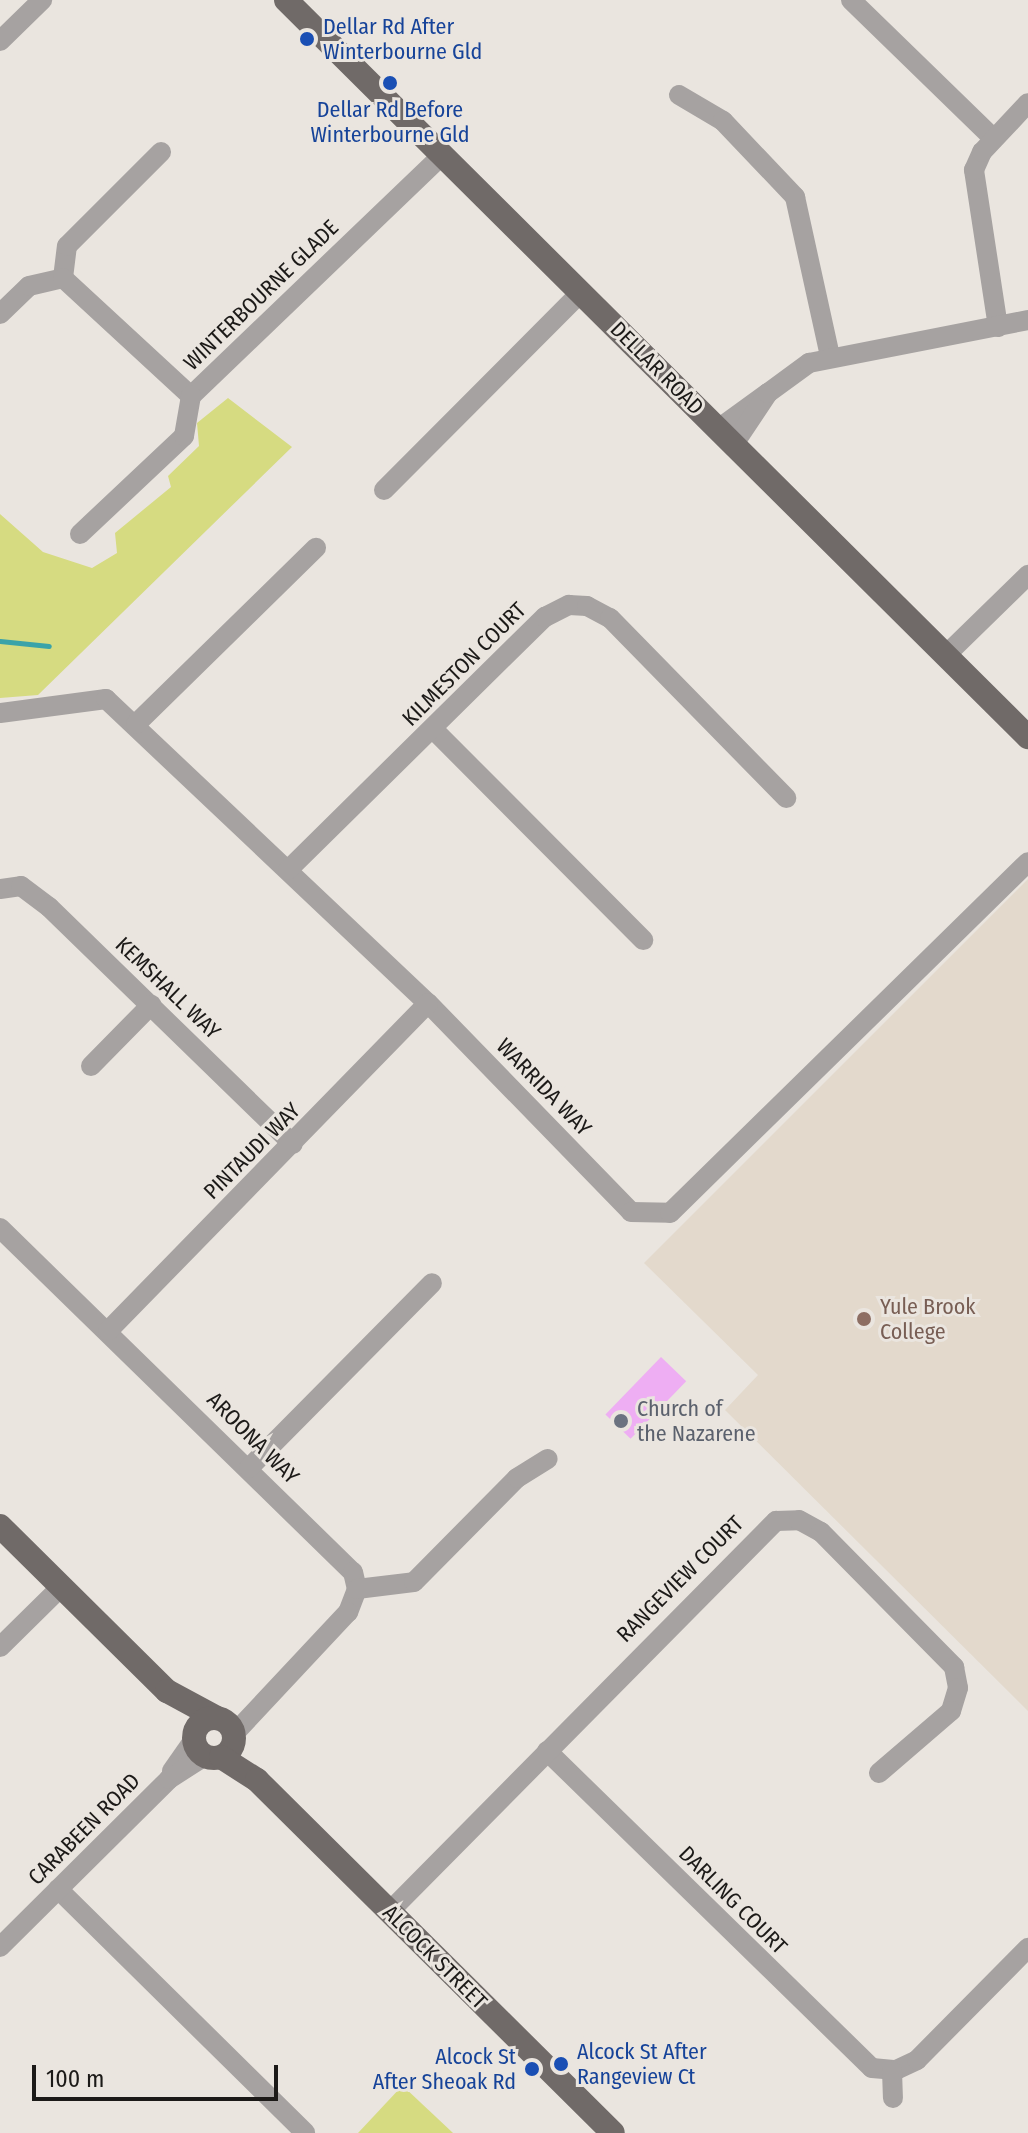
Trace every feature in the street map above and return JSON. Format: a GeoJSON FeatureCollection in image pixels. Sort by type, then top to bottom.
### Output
{"type":"FeatureCollection","features":[{"type":"Feature","properties":{"kind":"main road","name":"DELLAR ROAD"},"geometry":{"type":"LineString","coordinates":[[286,0],[1028,737]]}},
{"type":"Feature","properties":{"kind":"main road","name":"ALCOCK STREET"},"geometry":{"type":"LineString","coordinates":[[0,1526],[167,1691],[204,1748],[257,1780],[613,2133]]}},
{"type":"Feature","properties":{"kind":"main road","name":"ALCOCK STREET"},"geometry":{"type":"LineString","coordinates":[[167,1691],[227,1727],[257,1780]]}},
{"type":"Feature","properties":{"kind":"main road"},"geometry":{"type":"LineString","coordinates":[[204,1748],[201,1723],[227,1727]]}},
{"type":"Feature","properties":{"kind":"main road"},"geometry":{"type":"LineString","coordinates":[[204,1748],[227,1727]]}},
{"type":"Feature","properties":{"kind":"street"},"geometry":{"type":"LineString","coordinates":[[0,41],[42,0]]}},
{"type":"Feature","properties":{"kind":"street"},"geometry":{"type":"LineString","coordinates":[[851,0],[993,138]]}},
{"type":"Feature","properties":{"kind":"street"},"geometry":{"type":"LineString","coordinates":[[679,95],[723,121],[795,197],[830,356]]}},
{"type":"Feature","properties":{"kind":"street"},"geometry":{"type":"LineString","coordinates":[[998,327],[975,182],[982,152],[1028,103]]}},
{"type":"Feature","properties":{"kind":"street"},"geometry":{"type":"LineString","coordinates":[[0,314],[29,286],[63,278],[67,246],[161,152]]}},
{"type":"Feature","properties":{"kind":"street","name":"WINTERBOURNE GLADE"},"geometry":{"type":"LineString","coordinates":[[63,278],[191,396],[442,155]]}},
{"type":"Feature","properties":{"kind":"street"},"geometry":{"type":"LineString","coordinates":[[384,490],[581,292]]}},
{"type":"Feature","properties":{"kind":"street"},"geometry":{"type":"LineString","coordinates":[[726,436],[768,393],[830,356],[1028,320]]}},
{"type":"Feature","properties":{"kind":"street"},"geometry":{"type":"LineString","coordinates":[[80,534],[184,436],[191,396]]}},
{"type":"Feature","properties":{"kind":"street"},"geometry":{"type":"LineString","coordinates":[[136,724],[316,548]]}},
{"type":"Feature","properties":{"kind":"street"},"geometry":{"type":"LineString","coordinates":[[946,655],[1028,575]]}},
{"type":"Feature","properties":{"kind":"street","name":"KILMESTON COURT"},"geometry":{"type":"LineString","coordinates":[[288,870],[545,617],[585,605],[610,618],[786,798]]}},
{"type":"Feature","properties":{"kind":"street","name":"WARRIDA WAY"},"geometry":{"type":"LineString","coordinates":[[0,713],[106,699],[136,724],[428,1003],[631,1212],[670,1213],[1028,862]]}},
{"type":"Feature","properties":{"kind":"street"},"geometry":{"type":"LineString","coordinates":[[433,729],[643,940]]}},
{"type":"Feature","properties":{"kind":"street","name":"KEMSHALL WAY"},"geometry":{"type":"LineString","coordinates":[[0,889],[21,886],[49,907],[293,1144]]}},
{"type":"Feature","properties":{"kind":"street","name":"PINTAUDI WAY"},"geometry":{"type":"LineString","coordinates":[[108,1331],[428,1003]]}},
{"type":"Feature","properties":{"kind":"street"},"geometry":{"type":"LineString","coordinates":[[91,1066],[151,1005]]}},
{"type":"Feature","properties":{"kind":"street","name":"AROONA WAY"},"geometry":{"type":"LineString","coordinates":[[0,1228],[353,1572],[357,1589]]}},
{"type":"Feature","properties":{"kind":"street"},"geometry":{"type":"LineString","coordinates":[[249,1468],[432,1283]]}},
{"type":"Feature","properties":{"kind":"street"},"geometry":{"type":"LineString","coordinates":[[227,1727],[263,1697],[348,1612],[357,1589],[414,1582],[517,1478],[547,1459]]}},
{"type":"Feature","properties":{"kind":"street","name":"RANGEVIEW COURT"},"geometry":{"type":"LineString","coordinates":[[390,1911],[762,1530],[792,1518],[821,1532],[954,1667],[958,1688],[951,1711],[879,1773]]}},
{"type":"Feature","properties":{"kind":"street"},"geometry":{"type":"LineString","coordinates":[[0,1647],[61,1587]]}},
{"type":"Feature","properties":{"kind":"street","name":"CARABEEN ROAD"},"geometry":{"type":"LineString","coordinates":[[0,1947],[204,1748]]}},
{"type":"Feature","properties":{"kind":"street","name":"DARLING COURT"},"geometry":{"type":"LineString","coordinates":[[547,1751],[866,2065],[892,2071]]}},
{"type":"Feature","properties":{"kind":"street"},"geometry":{"type":"LineString","coordinates":[[58,1889],[305,2133]]}},
{"type":"Feature","properties":{"kind":"street"},"geometry":{"type":"LineString","coordinates":[[893,2098],[892,2071],[917,2060],[1028,1948]]}},
{"type":"Feature","properties":{"kind":"shaded area","name":"Yule Brook College"},"geometry":{"type":"Polygon","coordinates":[[[1028,879],[1028,1711],[725,1410],[758,1375],[644,1263],[1028,879]]]}},
{"type":"Feature","properties":{"kind":"green space"},"geometry":{"type":"Polygon","coordinates":[[[228,398],[292,447],[38,695],[0,698],[0,514],[43,552],[92,568],[117,553],[115,533],[171,487],[168,476],[199,446],[197,423],[228,398]]]}},
{"type":"Feature","properties":{"kind":"green space"},"geometry":{"type":"Polygon","coordinates":[[[403,2086],[453,2133],[358,2133],[403,2086]]]}},
{"type":"Feature","properties":{"kind":"building"},"geometry":{"type":"Polygon","coordinates":[[[661,1357],[686,1381],[631,1439],[605,1415],[661,1357]]]}},
{"type":"Feature","properties":{"kind":"waterway"},"geometry":{"type":"LineString","coordinates":[[0,641],[49,646]]}},
{"type":"Feature","properties":{"kind":"place","name":"Dellar Rd After Winterbourne Gld"},"geometry":{"type":"Point","coordinates":[307,39]}},
{"type":"Feature","properties":{"kind":"place","name":"Dellar Rd Before Winterbourne Gld"},"geometry":{"type":"Point","coordinates":[390,83]}},
{"type":"Feature","properties":{"kind":"place","name":"Yule Brook College"},"geometry":{"type":"Point","coordinates":[864,1319]}},
{"type":"Feature","properties":{"kind":"place","name":"Church of the Nazarene"},"geometry":{"type":"Point","coordinates":[621,1421]}},
{"type":"Feature","properties":{"kind":"place","name":"Alcock St After Rangeview Ct"},"geometry":{"type":"Point","coordinates":[561,2064]}},
{"type":"Feature","properties":{"kind":"place","name":"Alcock St After Sheoak Rd"},"geometry":{"type":"Point","coordinates":[532,2069]}}]}
